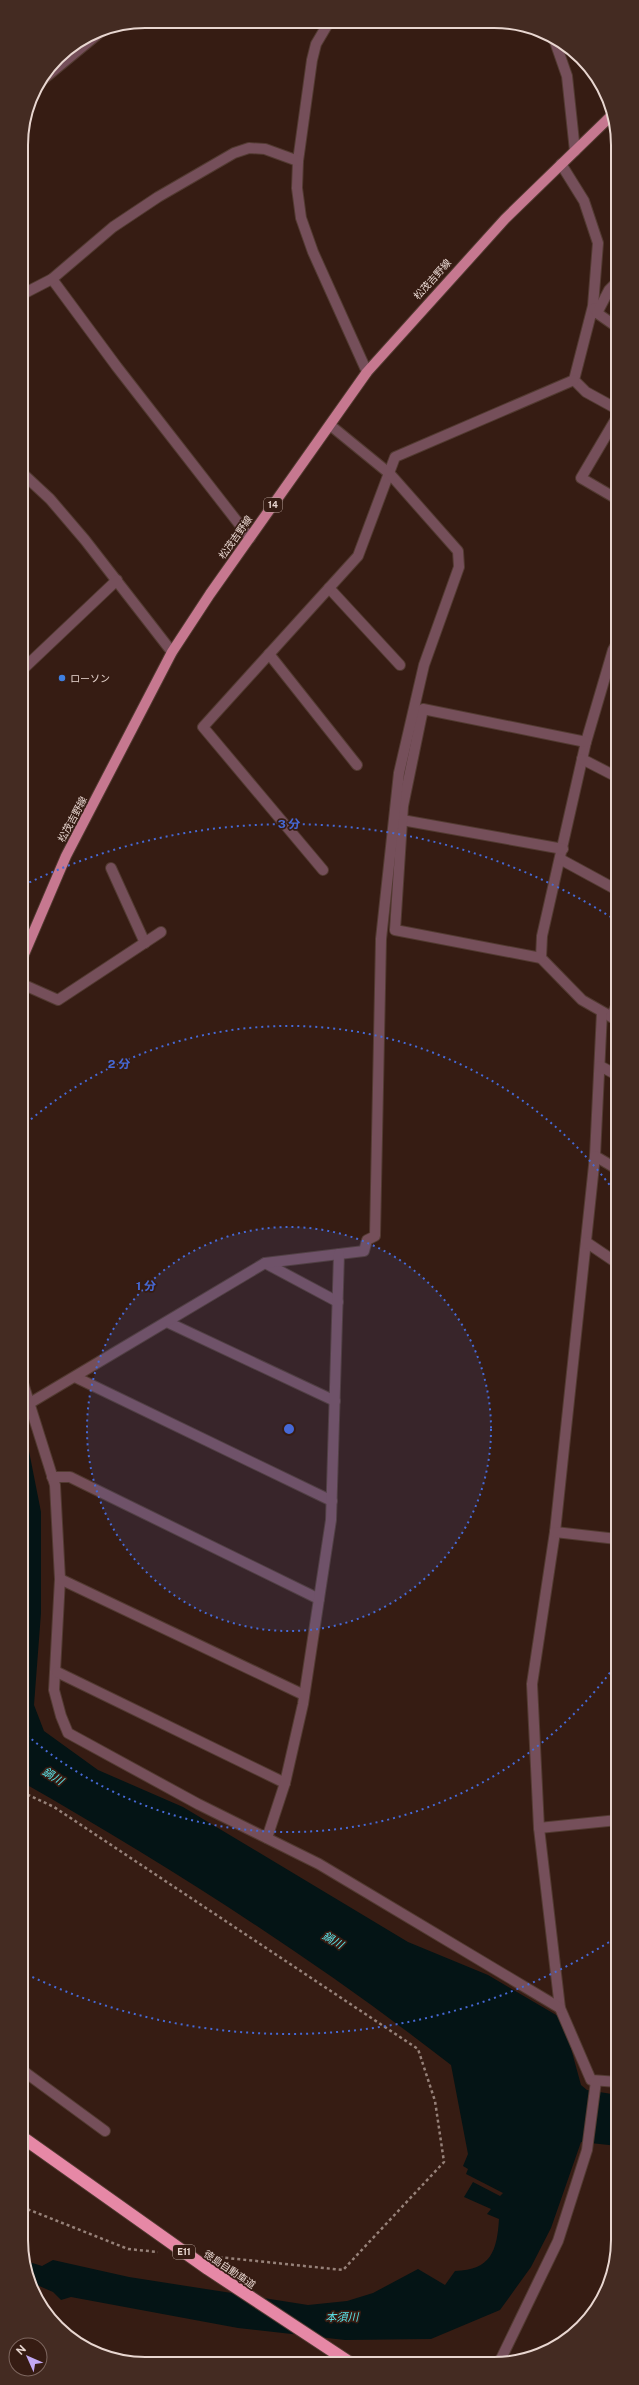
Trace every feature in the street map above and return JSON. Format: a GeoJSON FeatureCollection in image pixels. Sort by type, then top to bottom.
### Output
{"type":"FeatureCollection","features":[{"type":"Feature","properties":{"kind":"highway","name":"徳島自動車道"},"geometry":{"type":"LineString","coordinates":[[28,2141],[208,2269],[341,2357]]}},
{"type":"Feature","properties":{"kind":"main road","name":"松茂吉野線"},"geometry":{"type":"LineString","coordinates":[[28,942],[66,856],[172,652],[250,538],[367,372],[499,224],[608,118]]}},
{"type":"Feature","properties":{"kind":"street"},"geometry":{"type":"LineString","coordinates":[[325,28],[316,44],[312,60],[298,161],[297,188],[301,218],[313,252],[367,372]]}},
{"type":"Feature","properties":{"kind":"street"},"geometry":{"type":"LineString","coordinates":[[58,67],[84,46]]}},
{"type":"Feature","properties":{"kind":"street"},"geometry":{"type":"LineString","coordinates":[[557,46],[567,76],[575,151]]}},
{"type":"Feature","properties":{"kind":"street"},"geometry":{"type":"LineString","coordinates":[[28,291],[52,279],[113,227],[158,197],[234,153],[249,148],[265,149],[298,161]]}},
{"type":"Feature","properties":{"kind":"street"},"geometry":{"type":"LineString","coordinates":[[561,164],[584,201],[598,243],[595,310],[574,380]]}},
{"type":"Feature","properties":{"kind":"street"},"geometry":{"type":"LineString","coordinates":[[52,279],[117,368],[250,538]]}},
{"type":"Feature","properties":{"kind":"street"},"geometry":{"type":"LineString","coordinates":[[595,310],[611,288]]}},
{"type":"Feature","properties":{"kind":"street"},"geometry":{"type":"LineString","coordinates":[[595,310],[611,322]]}},
{"type":"Feature","properties":{"kind":"street"},"geometry":{"type":"LineString","coordinates":[[574,380],[586,392],[611,406]]}},
{"type":"Feature","properties":{"kind":"street"},"geometry":{"type":"LineString","coordinates":[[323,870],[203,727],[358,556],[390,474],[395,457],[574,380]]}},
{"type":"Feature","properties":{"kind":"street"},"geometry":{"type":"LineString","coordinates":[[30,1403],[265,1263],[364,1251],[367,1240],[375,1236],[381,939],[399,773],[424,665],[458,567],[458,551],[390,474],[330,425]]}},
{"type":"Feature","properties":{"kind":"street"},"geometry":{"type":"LineString","coordinates":[[611,427],[581,478],[611,496]]}},
{"type":"Feature","properties":{"kind":"street"},"geometry":{"type":"LineString","coordinates":[[28,479],[50,499],[117,580],[172,652]]}},
{"type":"Feature","properties":{"kind":"street"},"geometry":{"type":"LineString","coordinates":[[28,665],[117,580]]}},
{"type":"Feature","properties":{"kind":"street"},"geometry":{"type":"LineString","coordinates":[[329,588],[400,665]]}},
{"type":"Feature","properties":{"kind":"street"},"geometry":{"type":"LineString","coordinates":[[269,654],[357,765]]}},
{"type":"Feature","properties":{"kind":"street"},"geometry":{"type":"LineString","coordinates":[[541,958],[542,936],[563,849],[586,742],[611,664]]}},
{"type":"Feature","properties":{"kind":"street"},"geometry":{"type":"LineString","coordinates":[[586,742],[423,709],[403,806],[395,930],[541,958],[582,1000],[611,1016]]}},
{"type":"Feature","properties":{"kind":"street"},"geometry":{"type":"LineString","coordinates":[[582,759],[611,774]]}},
{"type":"Feature","properties":{"kind":"street"},"geometry":{"type":"LineString","coordinates":[[402,820],[563,849]]}},
{"type":"Feature","properties":{"kind":"street"},"geometry":{"type":"LineString","coordinates":[[560,859],[611,887]]}},
{"type":"Feature","properties":{"kind":"street"},"geometry":{"type":"LineString","coordinates":[[111,868],[145,943]]}},
{"type":"Feature","properties":{"kind":"street"},"geometry":{"type":"LineString","coordinates":[[28,987],[58,1000],[161,932]]}},
{"type":"Feature","properties":{"kind":"street"},"geometry":{"type":"LineString","coordinates":[[602,1012],[595,1156],[555,1532],[532,1684],[539,1828],[560,2008],[591,2080],[596,2084],[611,2083]]}},
{"type":"Feature","properties":{"kind":"street"},"geometry":{"type":"LineString","coordinates":[[600,1066],[611,1072]]}},
{"type":"Feature","properties":{"kind":"street"},"geometry":{"type":"LineString","coordinates":[[595,1156],[611,1165]]}},
{"type":"Feature","properties":{"kind":"street"},"geometry":{"type":"LineString","coordinates":[[586,1242],[611,1260]]}},
{"type":"Feature","properties":{"kind":"street"},"geometry":{"type":"LineString","coordinates":[[267,1838],[285,1783],[304,1695],[331,1520],[339,1254]]}},
{"type":"Feature","properties":{"kind":"street"},"geometry":{"type":"LineString","coordinates":[[265,1263],[338,1302]]}},
{"type":"Feature","properties":{"kind":"street"},"geometry":{"type":"LineString","coordinates":[[167,1322],[335,1401]]}},
{"type":"Feature","properties":{"kind":"street"},"geometry":{"type":"LineString","coordinates":[[75,1377],[332,1501]]}},
{"type":"Feature","properties":{"kind":"street"},"geometry":{"type":"LineString","coordinates":[[28,1397],[55,1485],[60,1579],[57,1672],[54,1690],[61,1716],[68,1732],[198,1804],[319,1864],[560,2008]]}},
{"type":"Feature","properties":{"kind":"street"},"geometry":{"type":"LineString","coordinates":[[52,1477],[70,1477],[319,1599]]}},
{"type":"Feature","properties":{"kind":"street"},"geometry":{"type":"LineString","coordinates":[[555,1532],[611,1538]]}},
{"type":"Feature","properties":{"kind":"street"},"geometry":{"type":"LineString","coordinates":[[60,1579],[304,1695]]}},
{"type":"Feature","properties":{"kind":"street"},"geometry":{"type":"LineString","coordinates":[[57,1672],[285,1783]]}},
{"type":"Feature","properties":{"kind":"street"},"geometry":{"type":"LineString","coordinates":[[539,1828],[611,1821]]}},
{"type":"Feature","properties":{"kind":"street"},"geometry":{"type":"LineString","coordinates":[[28,2074],[105,2131]]}},
{"type":"Feature","properties":{"kind":"street"},"geometry":{"type":"LineString","coordinates":[[502,2356],[558,2241],[587,2150],[596,2084]]}},
{"type":"Feature","properties":{"kind":"path"},"geometry":{"type":"LineString","coordinates":[[28,1795],[54,1807],[418,2049],[435,2101],[444,2162],[343,2270],[214,2257]]}},
{"type":"Feature","properties":{"kind":"path"},"geometry":{"type":"LineString","coordinates":[[28,2209],[128,2249],[160,2252]]}},
{"type":"Feature","properties":{"kind":"water"},"geometry":{"type":"Polygon","coordinates":[[[28,1446],[41,1512],[41,1613],[34,1705],[44,1731],[98,1770],[183,1807],[408,1942],[488,1975],[563,2019],[581,2085],[587,2090],[611,2094],[611,2145],[581,2142],[551,2228],[531,2267],[500,2310],[431,2339],[345,2340],[238,2328],[71,2297],[61,2300],[53,2292],[37,2285],[30,2262],[42,2266],[53,2260],[129,2277],[308,2305],[347,2301],[373,2293],[418,2269],[445,2285],[455,2271],[467,2270],[484,2263],[490,2257],[494,2249],[499,2219],[487,2214],[491,2209],[464,2197],[473,2182],[500,2196],[503,2193],[466,2174],[468,2169],[463,2166],[468,2154],[451,2065],[348,1988],[242,1916],[188,1881],[28,1785],[28,1446]]]}},
{"type":"Feature","properties":{"kind":"place","name":"ローソン"},"geometry":{"type":"Point","coordinates":[62,678]}},
{"type":"Feature","properties":{"kind":"water label","name":"鍋川"},"geometry":{"type":"Point","coordinates":[53,1776]}},
{"type":"Feature","properties":{"kind":"water label","name":"鍋川"},"geometry":{"type":"Point","coordinates":[333,1940]}},
{"type":"Feature","properties":{"kind":"water label","name":"本須川"},"geometry":{"type":"Point","coordinates":[342,2317]}}]}
